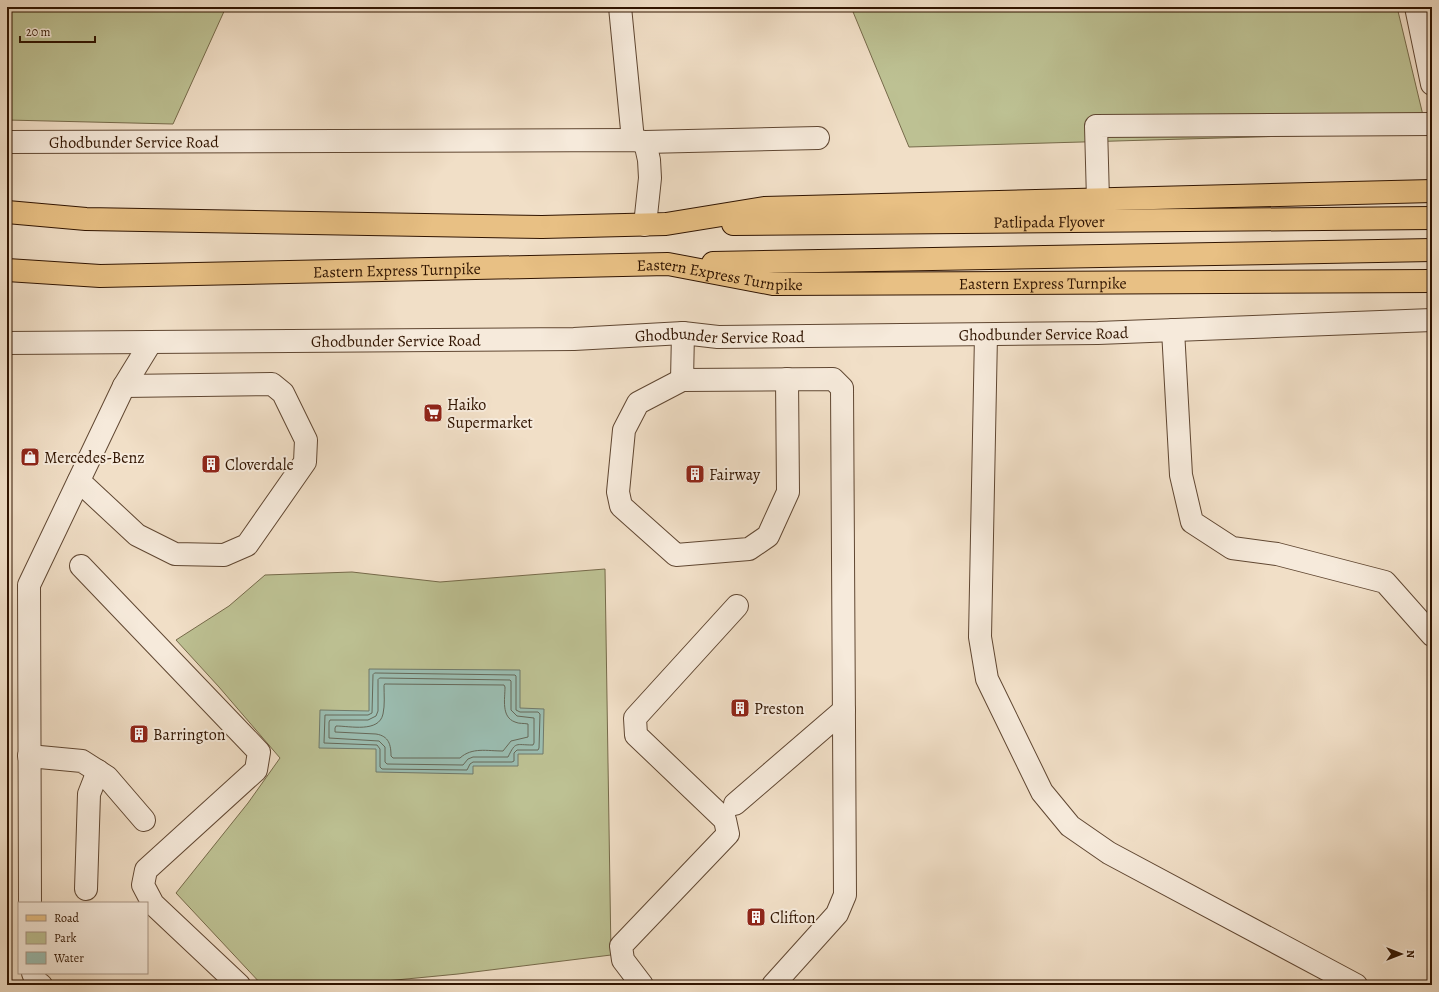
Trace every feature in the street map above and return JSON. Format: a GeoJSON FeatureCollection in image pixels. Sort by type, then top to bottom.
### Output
{"type":"FeatureCollection","features":[{"type":"Feature","properties":{"kind":"main road"},"geometry":{"type":"LineString","coordinates":[[7,212],[94,219],[542,227],[666,224],[764,208],[1432,191]]}},
{"type":"Feature","properties":{"kind":"main road","name":"Patlipada Flyover"},"geometry":{"type":"LineString","coordinates":[[666,224],[1432,218]]}},
{"type":"Feature","properties":{"kind":"main road"},"geometry":{"type":"LineString","coordinates":[[668,264],[1432,250]]}},
{"type":"Feature","properties":{"kind":"main road","name":"Eastern Express Turnpike"},"geometry":{"type":"LineString","coordinates":[[7,270],[100,276],[668,264],[773,284],[1432,281]]}},
{"type":"Feature","properties":{"kind":"street"},"geometry":{"type":"LineString","coordinates":[[620,7],[639,141],[649,160],[650,178],[645,225]]}},
{"type":"Feature","properties":{"kind":"street"},"geometry":{"type":"LineString","coordinates":[[1416,7],[1432,84]]}},
{"type":"Feature","properties":{"kind":"street"},"geometry":{"type":"LineString","coordinates":[[1098,200],[1096,126],[1432,124]]}},
{"type":"Feature","properties":{"kind":"street","name":"Ghodbunder Service Road"},"geometry":{"type":"LineString","coordinates":[[7,142],[639,141],[818,138]]}},
{"type":"Feature","properties":{"kind":"street","name":"Ghodbunder Service Road"},"geometry":{"type":"LineString","coordinates":[[7,343],[574,338],[683,333],[718,337],[986,335],[1098,333],[1432,320]]}},
{"type":"Feature","properties":{"kind":"street"},"geometry":{"type":"LineString","coordinates":[[1173,330],[1181,475],[1192,522],[1232,548],[1277,554],[1385,582],[1432,635]]}},
{"type":"Feature","properties":{"kind":"street"},"geometry":{"type":"LineString","coordinates":[[682,380],[683,333]]}},
{"type":"Feature","properties":{"kind":"street"},"geometry":{"type":"LineString","coordinates":[[986,335],[980,638],[987,679],[1042,792],[1070,826],[1109,852],[1356,985]]}},
{"type":"Feature","properties":{"kind":"street"},"geometry":{"type":"LineString","coordinates":[[30,902],[29,585],[124,386],[151,342]]}},
{"type":"Feature","properties":{"kind":"street"},"geometry":{"type":"LineString","coordinates":[[773,985],[837,914],[845,895],[842,388],[833,379],[787,379],[682,380],[638,403],[624,430],[618,492],[621,506],[676,556],[749,549],[768,536],[788,492],[787,379]]}},
{"type":"Feature","properties":{"kind":"street"},"geometry":{"type":"LineString","coordinates":[[79,481],[137,535],[175,554],[224,555],[247,545],[305,462],[306,440],[284,393],[272,384],[124,386]]}},
{"type":"Feature","properties":{"kind":"street"},"geometry":{"type":"LineString","coordinates":[[81,566],[259,752],[256,770],[146,870],[143,885],[153,904],[239,985]]}},
{"type":"Feature","properties":{"kind":"street"},"geometry":{"type":"LineString","coordinates":[[642,985],[624,960],[621,946],[728,834],[725,820],[636,735],[635,718],[737,606]]}},
{"type":"Feature","properties":{"kind":"street"},"geometry":{"type":"LineString","coordinates":[[735,804],[844,710]]}},
{"type":"Feature","properties":{"kind":"street"},"geometry":{"type":"LineString","coordinates":[[29,756],[82,761],[107,777],[144,820]]}},
{"type":"Feature","properties":{"kind":"street"},"geometry":{"type":"LineString","coordinates":[[86,889],[88,794],[98,771]]}},
{"type":"Feature","properties":{"kind":"street"},"geometry":{"type":"LineString","coordinates":[[33,974],[36,981],[41,985]]}},
{"type":"Feature","properties":{"kind":"green space"},"geometry":{"type":"Polygon","coordinates":[[[7,7],[226,7],[173,124],[7,120],[7,7]]]}},
{"type":"Feature","properties":{"kind":"green space"},"geometry":{"type":"Polygon","coordinates":[[[851,7],[1397,7],[1427,132],[909,147],[851,7]]]}},
{"type":"Feature","properties":{"kind":"green space"},"geometry":{"type":"Polygon","coordinates":[[[605,569],[611,955],[458,974],[344,985],[262,985],[176,893],[248,803],[280,758],[176,640],[229,606],[265,575],[352,572],[440,582],[605,569]]]}},
{"type":"Feature","properties":{"kind":"water"},"geometry":{"type":"Polygon","coordinates":[[[369,669],[520,670],[520,708],[544,709],[543,754],[518,754],[518,766],[473,766],[473,774],[376,772],[376,749],[319,748],[320,710],[369,711],[369,669]]]}},
{"type":"Feature","properties":{"kind":"place","name":"Haiko Supermarket"},"geometry":{"type":"Point","coordinates":[433,413]}},
{"type":"Feature","properties":{"kind":"place","name":"Mercedes-Benz"},"geometry":{"type":"Point","coordinates":[30,457]}},
{"type":"Feature","properties":{"kind":"place","name":"Cloverdale"},"geometry":{"type":"Point","coordinates":[211,464]}},
{"type":"Feature","properties":{"kind":"place","name":"Fairway"},"geometry":{"type":"Point","coordinates":[695,474]}},
{"type":"Feature","properties":{"kind":"place","name":"Preston"},"geometry":{"type":"Point","coordinates":[740,708]}},
{"type":"Feature","properties":{"kind":"place","name":"Barrington"},"geometry":{"type":"Point","coordinates":[139,734]}},
{"type":"Feature","properties":{"kind":"place","name":"Clifton"},"geometry":{"type":"Point","coordinates":[756,917]}}]}
